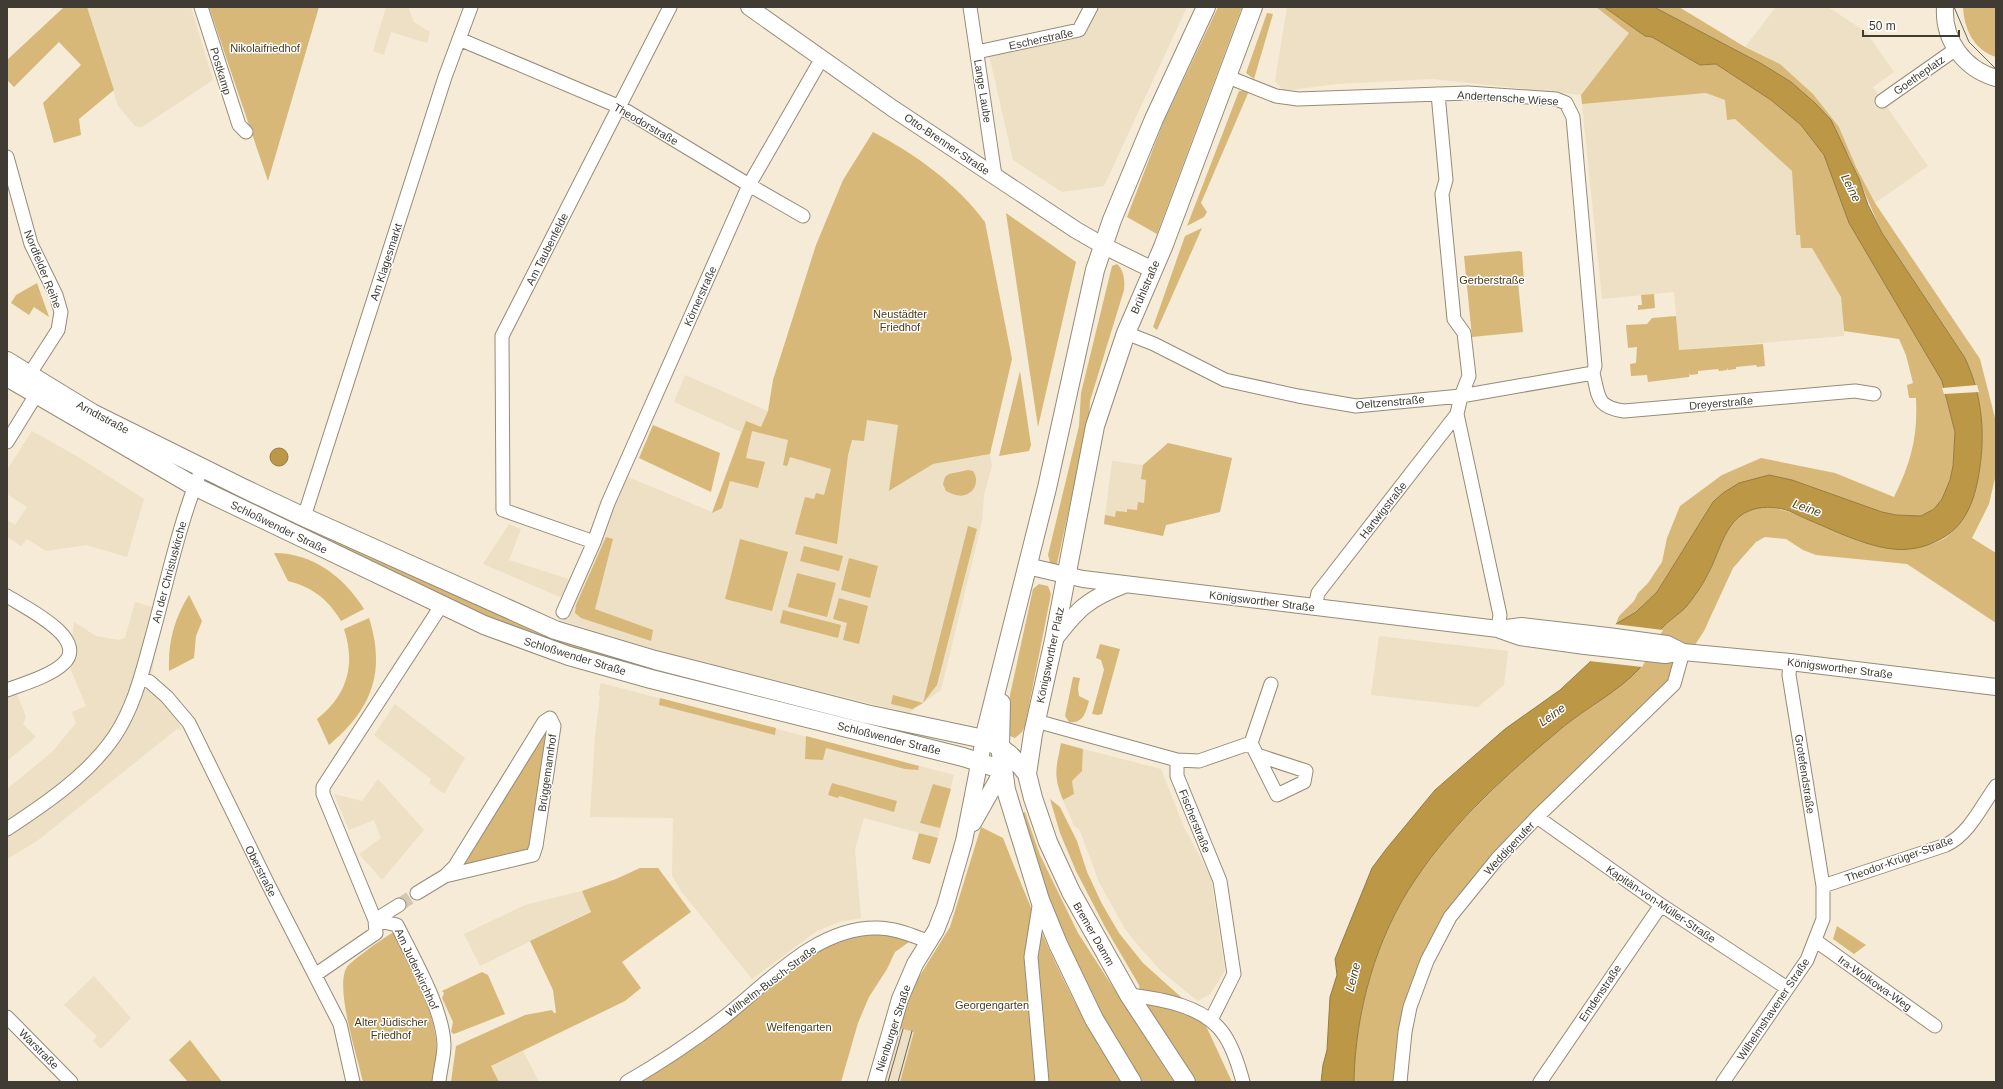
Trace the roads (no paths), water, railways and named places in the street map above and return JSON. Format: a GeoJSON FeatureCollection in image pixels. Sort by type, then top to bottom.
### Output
{"type":"FeatureCollection","features":[{"type":"Feature","properties":{"kind":"main road"},"geometry":{"type":"LineString","coordinates":[[1027,774],[1008,763],[992,742],[1004,656],[1047,488],[1095,270],[1102,246],[1154,119],[1206,7]]}},
{"type":"Feature","properties":{"kind":"main road","name":"Brühlstraße"},"geometry":{"type":"LineString","coordinates":[[1066,576],[1095,426],[1126,333],[1153,270],[1228,77],[1253,7]]}},
{"type":"Feature","properties":{"kind":"main road","name":"Arndtstraße"},"geometry":{"type":"LineString","coordinates":[[7,361],[92,413],[202,468]]}},
{"type":"Feature","properties":{"kind":"main road","name":"Arndtstraße"},"geometry":{"type":"LineString","coordinates":[[7,377],[194,486]]}},
{"type":"Feature","properties":{"kind":"main road","name":"Schloßwender Straße"},"geometry":{"type":"LineString","coordinates":[[202,468],[304,517],[555,630],[686,668],[866,714],[992,742]]}},
{"type":"Feature","properties":{"kind":"main road","name":"Schloßwender Straße"},"geometry":{"type":"LineString","coordinates":[[194,486],[441,606],[484,626],[532,644],[606,667],[980,761]]}},
{"type":"Feature","properties":{"kind":"main road","name":"Königsworther Platz"},"geometry":{"type":"LineString","coordinates":[[1027,774],[1034,728],[1054,640],[1066,576]]}},
{"type":"Feature","properties":{"kind":"main road","name":"Königsworther Platz"},"geometry":{"type":"LineString","coordinates":[[1008,763],[1034,728]]}},
{"type":"Feature","properties":{"kind":"main road"},"geometry":{"type":"LineString","coordinates":[[980,761],[1008,763]]}},
{"type":"Feature","properties":{"kind":"main road"},"geometry":{"type":"LineString","coordinates":[[1008,763],[1006,790],[1040,900],[1058,944],[1094,1019],[1132,1082]]}},
{"type":"Feature","properties":{"kind":"main road","name":"Bremer Damm"},"geometry":{"type":"LineString","coordinates":[[1027,774],[1033,798],[1048,842],[1071,892],[1129,995],[1186,1082]]}},
{"type":"Feature","properties":{"kind":"street","name":"Postkamp"},"geometry":{"type":"LineString","coordinates":[[201,7],[239,125],[246,132]]}},
{"type":"Feature","properties":{"kind":"street","name":"Am Klagesmarkt"},"geometry":{"type":"LineString","coordinates":[[304,517],[458,39],[471,7]]}},
{"type":"Feature","properties":{"kind":"street","name":"Am Taubenfelde"},"geometry":{"type":"LineString","coordinates":[[594,542],[504,510],[502,336],[670,7]]}},
{"type":"Feature","properties":{"kind":"street","name":"Otto-Brenner-Straße"},"geometry":{"type":"LineString","coordinates":[[748,7],[892,108],[1102,246],[1153,270]]}},
{"type":"Feature","properties":{"kind":"street","name":"Lange Laube"},"geometry":{"type":"LineString","coordinates":[[970,7],[995,176]]}},
{"type":"Feature","properties":{"kind":"street","name":"Escherstraße"},"geometry":{"type":"LineString","coordinates":[[977,52],[1079,30],[1091,7]]}},
{"type":"Feature","properties":{"kind":"street","name":"Goetheplatz"},"geometry":{"type":"LineString","coordinates":[[1945,7],[1948,32],[1956,49],[1970,65],[1995,78]]}},
{"type":"Feature","properties":{"kind":"street","name":"Theodorstraße"},"geometry":{"type":"LineString","coordinates":[[458,39],[620,107],[803,216]]}},
{"type":"Feature","properties":{"kind":"street","name":"Goetheplatz"},"geometry":{"type":"LineString","coordinates":[[1882,101],[1956,49]]}},
{"type":"Feature","properties":{"kind":"street","name":"Körnerstraße"},"geometry":{"type":"LineString","coordinates":[[564,612],[594,542],[608,503],[749,185],[822,58]]}},
{"type":"Feature","properties":{"kind":"street","name":"Andertensche Wiese"},"geometry":{"type":"LineString","coordinates":[[1228,77],[1276,96],[1298,99],[1438,94],[1495,94],[1556,99],[1566,103],[1573,117],[1595,366],[1593,373]]}},
{"type":"Feature","properties":{"kind":"street"},"geometry":{"type":"LineString","coordinates":[[1438,94],[1446,180],[1442,194],[1454,319],[1464,333],[1469,376],[1461,396],[1457,414],[1500,615],[1498,629]]}},
{"type":"Feature","properties":{"kind":"street","name":"Nordfelder Reihe"},"geometry":{"type":"LineString","coordinates":[[7,157],[31,244],[56,295],[61,312],[58,330],[29,375]]}},
{"type":"Feature","properties":{"kind":"street","name":"Oeltzenstraße"},"geometry":{"type":"LineString","coordinates":[[1126,333],[1154,344],[1225,380],[1298,396],[1356,406],[1461,396],[1593,373]]}},
{"type":"Feature","properties":{"kind":"street","name":"Dreyerstraße"},"geometry":{"type":"LineString","coordinates":[[1593,373],[1599,395],[1604,405],[1609,408],[1624,411],[1855,390],[1874,394]]}},
{"type":"Feature","properties":{"kind":"street"},"geometry":{"type":"LineString","coordinates":[[7,442],[36,395]]}},
{"type":"Feature","properties":{"kind":"street","name":"Hartwigstraße"},"geometry":{"type":"LineString","coordinates":[[1315,608],[1318,593],[1457,414]]}},
{"type":"Feature","properties":{"kind":"street","name":"An der Christuskirche"},"geometry":{"type":"LineString","coordinates":[[7,829],[59,792],[100,755],[125,719],[141,678],[187,504],[202,468]]}},
{"type":"Feature","properties":{"kind":"street","name":"Königsworther Straße"},"geometry":{"type":"LineString","coordinates":[[1027,566],[1066,576],[1315,608],[1498,629],[1522,626],[1608,636],[1657,648],[1665,655],[1683,652],[1790,662],[1996,688]]}},
{"type":"Feature","properties":{"kind":"street"},"geometry":{"type":"LineString","coordinates":[[1054,640],[1084,605],[1103,593],[1125,584]]}},
{"type":"Feature","properties":{"kind":"street"},"geometry":{"type":"LineString","coordinates":[[7,596],[60,630],[68,640],[69,648],[64,663],[56,669],[7,690]]}},
{"type":"Feature","properties":{"kind":"street"},"geometry":{"type":"LineString","coordinates":[[315,975],[376,933],[375,920],[323,794],[323,787],[441,606]]}},
{"type":"Feature","properties":{"kind":"street","name":"Königsworther Straße"},"geometry":{"type":"LineString","coordinates":[[1498,629],[1520,638],[1596,648],[1657,648]]}},
{"type":"Feature","properties":{"kind":"street","name":"Weddigenufer"},"geometry":{"type":"LineString","coordinates":[[1400,1082],[1405,1032],[1410,1007],[1427,961],[1450,917],[1465,896],[1497,859],[1537,817],[1674,684],[1683,652]]}},
{"type":"Feature","properties":{"kind":"street","name":"Grotefendstraße"},"geometry":{"type":"LineString","coordinates":[[1790,662],[1789,675],[1823,886]]}},
{"type":"Feature","properties":{"kind":"street","name":"Oberstraße"},"geometry":{"type":"LineString","coordinates":[[141,678],[150,682],[167,697],[188,723],[340,1024],[353,1082]]}},
{"type":"Feature","properties":{"kind":"street"},"geometry":{"type":"LineString","coordinates":[[1258,755],[1251,743],[1271,684]]}},
{"type":"Feature","properties":{"kind":"street","name":"Brüggemannhof"},"geometry":{"type":"LineString","coordinates":[[417,893],[445,876],[455,866],[544,722],[550,718],[554,726],[536,846],[533,855],[445,876]]}},
{"type":"Feature","properties":{"kind":"street"},"geometry":{"type":"LineString","coordinates":[[1034,728],[1177,760],[1199,761],[1251,743]]}},
{"type":"Feature","properties":{"kind":"street"},"geometry":{"type":"LineString","coordinates":[[980,761],[992,742]]}},
{"type":"Feature","properties":{"kind":"street","name":"Fischerstraße"},"geometry":{"type":"LineString","coordinates":[[1177,760],[1177,776],[1220,881],[1234,974],[1211,1020]]}},
{"type":"Feature","properties":{"kind":"street","name":"Nienburger Straße"},"geometry":{"type":"LineString","coordinates":[[876,1082],[900,999],[915,964],[930,942],[945,907],[964,841],[980,761]]}},
{"type":"Feature","properties":{"kind":"street","name":"Nienburger Straße"},"geometry":{"type":"LineString","coordinates":[[964,841],[1008,763]]}},
{"type":"Feature","properties":{"kind":"street","name":"Theodor-Krüger-Straße"},"geometry":{"type":"LineString","coordinates":[[1823,886],[1955,840],[1965,832],[1996,786]]}},
{"type":"Feature","properties":{"kind":"street","name":"Kapitän-von-Müller-Straße"},"geometry":{"type":"LineString","coordinates":[[1537,817],[1660,905],[1787,988]]}},
{"type":"Feature","properties":{"kind":"street","name":"Wilhelmshavener Straße"},"geometry":{"type":"LineString","coordinates":[[1723,1082],[1807,960],[1816,941],[1823,919],[1823,886]]}},
{"type":"Feature","properties":{"kind":"street"},"geometry":{"type":"LineString","coordinates":[[1040,900],[1031,957],[1042,1082]]}},
{"type":"Feature","properties":{"kind":"street"},"geometry":{"type":"LineString","coordinates":[[375,920],[399,905]]}},
{"type":"Feature","properties":{"kind":"street","name":"Emdenstraße"},"geometry":{"type":"LineString","coordinates":[[1540,1082],[1660,905]]}},
{"type":"Feature","properties":{"kind":"street","name":"Am Judenkirchhof"},"geometry":{"type":"LineString","coordinates":[[375,920],[398,925],[429,991],[440,1023],[444,1046],[438,1082]]}},
{"type":"Feature","properties":{"kind":"street","name":"Wilhelm-Busch-Straße"},"geometry":{"type":"LineString","coordinates":[[627,1082],[702,1033],[792,962],[819,944],[852,931],[876,927],[893,929],[930,942]]}},
{"type":"Feature","properties":{"kind":"street","name":"Ira-Wolkowa-Weg"},"geometry":{"type":"LineString","coordinates":[[1816,941],[1935,1026]]}},
{"type":"Feature","properties":{"kind":"street"},"geometry":{"type":"LineString","coordinates":[[1129,995],[1152,998],[1178,1004],[1211,1020],[1225,1036],[1237,1061],[1243,1082]]}},
{"type":"Feature","properties":{"kind":"street","name":"Warstraße"},"geometry":{"type":"LineString","coordinates":[[7,1017],[71,1082]]}},
{"type":"Feature","properties":{"kind":"water","name":"Leine"},"geometry":{"type":"Polygon","coordinates":[[[1604,7],[1654,7],[1762,64],[1791,82],[1815,103],[1831,120],[1859,179],[1868,205],[1882,233],[1965,358],[1971,373],[1979,402],[1982,433],[1982,448],[1976,489],[1970,507],[1954,530],[1928,545],[1910,549],[1885,548],[1872,545],[1845,536],[1793,513],[1772,507],[1758,508],[1749,511],[1734,521],[1721,543],[1712,567],[1701,587],[1686,607],[1661,629],[1639,669],[1622,685],[1563,727],[1503,780],[1465,818],[1430,858],[1401,902],[1389,926],[1370,976],[1358,1029],[1354,1082],[1321,1082],[1327,1050],[1330,997],[1337,975],[1335,959],[1372,868],[1435,790],[1505,729],[1560,690],[1590,662],[1616,624],[1636,612],[1657,592],[1713,502],[1723,493],[1739,483],[1769,475],[1792,480],[1882,512],[1896,515],[1921,516],[1934,509],[1942,499],[1950,480],[1953,466],[1955,432],[1942,381],[1849,223],[1824,155],[1801,125],[1771,100],[1716,64],[1700,65],[1652,37],[1645,36],[1604,7]]]}},
{"type":"Feature","properties":{"kind":"water"},"geometry":{"type":"Polygon","coordinates":[[[279,448],[285,451],[288,457],[285,463],[279,466],[273,463],[270,457],[273,451],[279,448]]]}},
{"type":"Feature","properties":{"kind":"tunnel"},"geometry":{"type":"LineString","coordinates":[[399,905],[417,893]]}},
{"type":"Feature","properties":{"kind":"tram line"},"geometry":{"type":"LineString","coordinates":[[1954,7],[1969,42],[1996,69]]}},
{"type":"Feature","properties":{"kind":"tram line"},"geometry":{"type":"LineString","coordinates":[[888,1082],[903,1029]]}},
{"type":"Feature","properties":{"kind":"tram line"},"geometry":{"type":"LineString","coordinates":[[898,1082],[912,1031]]}},
{"type":"Feature","properties":{"kind":"park label","name":"Nikolaifriedhof"},"geometry":{"type":"Point","coordinates":[265,48]}},
{"type":"Feature","properties":{"kind":"park label","name":"Gerberstraße"},"geometry":{"type":"Point","coordinates":[1492,280]}},
{"type":"Feature","properties":{"kind":"park label","name":"Neustädter Friedhof"},"geometry":{"type":"Point","coordinates":[900,320]}},
{"type":"Feature","properties":{"kind":"park label","name":"Georgengarten"},"geometry":{"type":"Point","coordinates":[992,1005]}},
{"type":"Feature","properties":{"kind":"park label","name":"Welfengarten"},"geometry":{"type":"Point","coordinates":[799,1027]}},
{"type":"Feature","properties":{"kind":"park label","name":"Alter Jüdischer Friedhof"},"geometry":{"type":"Point","coordinates":[391,1028]}}]}
